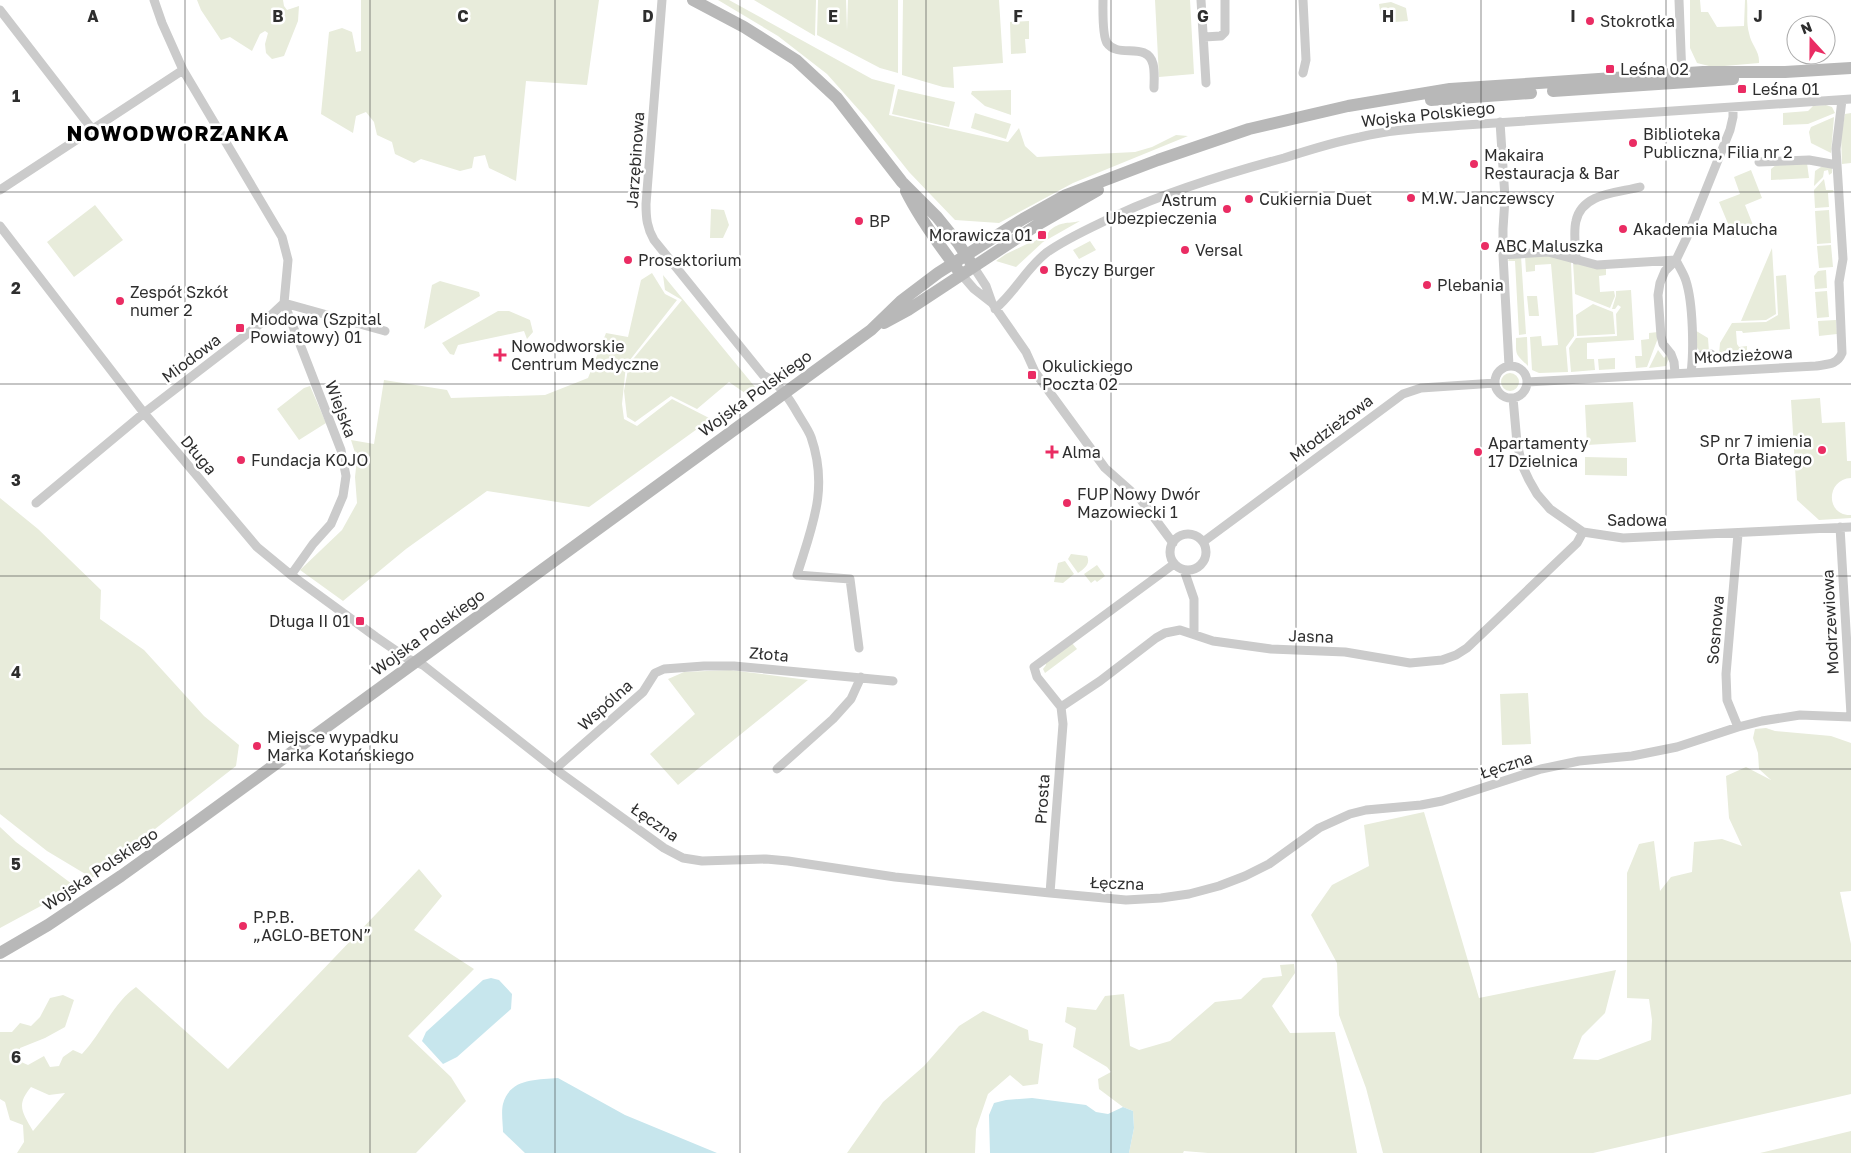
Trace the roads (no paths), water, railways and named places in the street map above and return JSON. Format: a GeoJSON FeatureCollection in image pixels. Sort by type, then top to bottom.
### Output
{"type":"FeatureCollection","features":[{"type":"Feature","properties":{"kind":"main road"},"geometry":{"type":"LineString","coordinates":[[693,0],[796,60],[837,98],[902,182],[937,216],[973,266]]}},
{"type":"Feature","properties":{"kind":"main road","name":"Wojska Polskiego"},"geometry":{"type":"LineString","coordinates":[[871,330],[901,301],[953,264],[1023,219],[1066,195],[1249,129],[1302,116],[1450,89],[1682,79],[1851,68]]}},
{"type":"Feature","properties":{"kind":"main road","name":"Wojska Polskiego"},"geometry":{"type":"LineString","coordinates":[[0,954],[48,925],[121,876],[871,330],[908,310],[1037,225],[1130,171]]}},
{"type":"Feature","properties":{"kind":"main road"},"geometry":{"type":"LineString","coordinates":[[902,182],[914,206],[961,274]]}},
{"type":"Feature","properties":{"kind":"street"},"geometry":{"type":"LineString","coordinates":[[154,0],[183,70],[282,237],[288,260],[284,303],[386,331]]}},
{"type":"Feature","properties":{"kind":"street","name":"Jarzębinowa"},"geometry":{"type":"LineString","coordinates":[[662,0],[646,204],[646,220],[649,231],[654,240],[763,375],[775,381],[784,392],[811,436],[819,470],[817,508],[797,575],[850,579],[859,648]]}},
{"type":"Feature","properties":{"kind":"street"},"geometry":{"type":"LineString","coordinates":[[1103,0],[1104,34],[1107,43],[1116,50],[1140,51],[1149,56],[1153,64],[1154,88]]}},
{"type":"Feature","properties":{"kind":"street"},"geometry":{"type":"LineString","coordinates":[[1201,0],[1206,83]]}},
{"type":"Feature","properties":{"kind":"street"},"geometry":{"type":"LineString","coordinates":[[1204,37],[1221,36],[1225,32],[1225,0]]}},
{"type":"Feature","properties":{"kind":"street"},"geometry":{"type":"LineString","coordinates":[[1303,0],[1306,60],[1303,73]]}},
{"type":"Feature","properties":{"kind":"street"},"geometry":{"type":"LineString","coordinates":[[1679,0],[1682,79]]}},
{"type":"Feature","properties":{"kind":"street"},"geometry":{"type":"LineString","coordinates":[[0,10],[92,129]]}},
{"type":"Feature","properties":{"kind":"street"},"geometry":{"type":"LineString","coordinates":[[0,190],[183,70]]}},
{"type":"Feature","properties":{"kind":"street"},"geometry":{"type":"LineString","coordinates":[[1847,100],[1837,134],[1837,165],[1843,259],[1840,282],[1841,317],[1851,316]]}},
{"type":"Feature","properties":{"kind":"street","name":"Wojska Polskiego"},"geometry":{"type":"LineString","coordinates":[[993,306],[1004,301],[1028,271],[1047,253],[1108,219],[1166,194],[1248,167],[1361,137],[1402,130],[1500,122],[1847,100]]}},
{"type":"Feature","properties":{"kind":"street"},"geometry":{"type":"LineString","coordinates":[[1675,373],[1671,354],[1663,344],[1658,295],[1660,283],[1665,271],[1676,260],[1687,237],[1730,130],[1734,117],[1734,107]]}},
{"type":"Feature","properties":{"kind":"street"},"geometry":{"type":"LineString","coordinates":[[1500,122],[1505,198],[1503,255],[1509,366]]}},
{"type":"Feature","properties":{"kind":"street"},"geometry":{"type":"LineString","coordinates":[[1759,162],[1809,160],[1837,165]]}},
{"type":"Feature","properties":{"kind":"street"},"geometry":{"type":"LineString","coordinates":[[1576,260],[1575,223],[1579,212],[1587,202],[1596,197],[1640,188]]}},
{"type":"Feature","properties":{"kind":"street","name":"Długa"},"geometry":{"type":"LineString","coordinates":[[0,226],[144,412],[258,547],[291,575],[390,647],[415,662]]}},
{"type":"Feature","properties":{"kind":"street"},"geometry":{"type":"LineString","coordinates":[[1503,255],[1548,252],[1597,266],[1676,260]]}},
{"type":"Feature","properties":{"kind":"street"},"geometry":{"type":"LineString","coordinates":[[1676,260],[1690,295],[1693,356],[1691,372]]}},
{"type":"Feature","properties":{"kind":"street"},"geometry":{"type":"LineString","coordinates":[[973,266],[986,286],[993,306]]}},
{"type":"Feature","properties":{"kind":"street"},"geometry":{"type":"LineString","coordinates":[[961,274],[978,294],[993,306],[1026,352],[1035,372],[1105,468],[1140,500],[1173,543]]}},
{"type":"Feature","properties":{"kind":"street","name":"Miodowa"},"geometry":{"type":"LineString","coordinates":[[36,503],[144,412],[269,317],[284,303]]}},
{"type":"Feature","properties":{"kind":"street","name":"Wiejska"},"geometry":{"type":"LineString","coordinates":[[284,303],[341,450],[346,476],[343,496],[331,524],[313,544],[291,575]]}},
{"type":"Feature","properties":{"kind":"street","name":"Młodzieżowa"},"geometry":{"type":"LineString","coordinates":[[1527,382],[1832,364],[1839,360],[1842,353],[1841,317]]}},
{"type":"Feature","properties":{"kind":"street"},"geometry":{"type":"LineString","coordinates":[[1693,356],[1711,354]]}},
{"type":"Feature","properties":{"kind":"street"},"geometry":{"type":"LineString","coordinates":[[1509,366],[1520,368],[1524,372],[1527,382],[1521,395],[1513,398],[1503,396],[1496,388],[1495,383],[1500,370],[1509,366]]}},
{"type":"Feature","properties":{"kind":"street","name":"Młodzieżowa"},"geometry":{"type":"LineString","coordinates":[[1203,542],[1403,394],[1421,388],[1495,383]]}},
{"type":"Feature","properties":{"kind":"street","name":"Sadowa"},"geometry":{"type":"LineString","coordinates":[[1513,398],[1517,443],[1522,465],[1529,480],[1550,509],[1583,532],[1623,538],[1738,534],[1851,527]]}},
{"type":"Feature","properties":{"kind":"street","name":"Modrzewiowa"},"geometry":{"type":"LineString","coordinates":[[1840,527],[1851,716]]}},
{"type":"Feature","properties":{"kind":"street","name":"Jasna"},"geometry":{"type":"LineString","coordinates":[[1061,707],[1100,681],[1156,638],[1180,630],[1213,642],[1271,649],[1345,652],[1410,662],[1442,660],[1456,655],[1467,648],[1577,543],[1583,532]]}},
{"type":"Feature","properties":{"kind":"street","name":"Sosnowa"},"geometry":{"type":"LineString","coordinates":[[1738,534],[1726,674],[1727,700],[1738,726]]}},
{"type":"Feature","properties":{"kind":"street"},"geometry":{"type":"LineString","coordinates":[[1193,535],[1203,542],[1206,558],[1201,566],[1193,570],[1184,570],[1174,564],[1170,550],[1178,537],[1193,535]]}},
{"type":"Feature","properties":{"kind":"street"},"geometry":{"type":"LineString","coordinates":[[1061,707],[1037,677],[1034,667],[1174,564]]}},
{"type":"Feature","properties":{"kind":"street"},"geometry":{"type":"LineString","coordinates":[[1184,570],[1194,598],[1194,634]]}},
{"type":"Feature","properties":{"kind":"street","name":"Łęczna"},"geometry":{"type":"LineString","coordinates":[[415,662],[430,670],[556,769],[664,848],[683,858],[702,862],[766,859],[788,860],[895,877],[1126,900],[1189,894],[1245,876],[1268,864],[1319,828],[1350,814],[1366,810],[1421,805],[1442,801],[1541,769],[1579,761],[1632,756],[1677,747],[1738,726],[1762,721],[1800,715],[1851,716]]}},
{"type":"Feature","properties":{"kind":"street","name":"Złota"},"geometry":{"type":"LineString","coordinates":[[674,667],[734,666],[893,681]]}},
{"type":"Feature","properties":{"kind":"street","name":"Wspólna"},"geometry":{"type":"LineString","coordinates":[[556,769],[643,692],[655,673],[664,668],[674,667]]}},
{"type":"Feature","properties":{"kind":"street"},"geometry":{"type":"LineString","coordinates":[[777,769],[833,720],[850,700],[861,677]]}},
{"type":"Feature","properties":{"kind":"street","name":"Prosta"},"geometry":{"type":"LineString","coordinates":[[1050,893],[1063,724],[1061,707]]}},
{"type":"Feature","properties":{"kind":"water"},"geometry":{"type":"Polygon","coordinates":[[[491,978],[499,980],[512,994],[511,1009],[457,1057],[443,1064],[422,1041],[426,1032],[483,980],[491,978]]]}},
{"type":"Feature","properties":{"kind":"water"},"geometry":{"type":"Polygon","coordinates":[[[558,1078],[625,1115],[717,1153],[525,1153],[503,1132],[502,1107],[506,1096],[511,1089],[525,1082],[558,1078]]]}},
{"type":"Feature","properties":{"kind":"water"},"geometry":{"type":"Polygon","coordinates":[[[1032,1098],[1086,1105],[1096,1112],[1108,1114],[1123,1107],[1133,1111],[1134,1128],[1129,1153],[990,1153],[989,1115],[994,1103],[1032,1098]]]}},
{"type":"Feature","properties":{"kind":"place","name":"Stokrotka"},"geometry":{"type":"Point","coordinates":[1590,21]}},
{"type":"Feature","properties":{"kind":"place","name":"Leśna 02"},"geometry":{"type":"Point","coordinates":[1610,69]}},
{"type":"Feature","properties":{"kind":"place","name":"Leśna 01"},"geometry":{"type":"Point","coordinates":[1742,89]}},
{"type":"Feature","properties":{"kind":"place","name":"Biblioteka Publiczna, Filia nr 2"},"geometry":{"type":"Point","coordinates":[1633,143]}},
{"type":"Feature","properties":{"kind":"place","name":"Makaira Restauracja & Bar"},"geometry":{"type":"Point","coordinates":[1474,164]}},
{"type":"Feature","properties":{"kind":"place","name":"M.W. Janczewscy"},"geometry":{"type":"Point","coordinates":[1411,198]}},
{"type":"Feature","properties":{"kind":"place","name":"Cukiernia Duet"},"geometry":{"type":"Point","coordinates":[1249,199]}},
{"type":"Feature","properties":{"kind":"place","name":"Astrum Ubezpieczenia"},"geometry":{"type":"Point","coordinates":[1227,209]}},
{"type":"Feature","properties":{"kind":"place","name":"BP"},"geometry":{"type":"Point","coordinates":[859,221]}},
{"type":"Feature","properties":{"kind":"place","name":"Akademia Malucha"},"geometry":{"type":"Point","coordinates":[1623,229]}},
{"type":"Feature","properties":{"kind":"place","name":"Morawicza 01"},"geometry":{"type":"Point","coordinates":[1042,235]}},
{"type":"Feature","properties":{"kind":"place","name":"ABC Maluszka"},"geometry":{"type":"Point","coordinates":[1485,246]}},
{"type":"Feature","properties":{"kind":"place","name":"Versal"},"geometry":{"type":"Point","coordinates":[1185,250]}},
{"type":"Feature","properties":{"kind":"place","name":"Prosektorium"},"geometry":{"type":"Point","coordinates":[628,260]}},
{"type":"Feature","properties":{"kind":"place","name":"Byczy Burger"},"geometry":{"type":"Point","coordinates":[1044,270]}},
{"type":"Feature","properties":{"kind":"place","name":"Plebania"},"geometry":{"type":"Point","coordinates":[1427,285]}},
{"type":"Feature","properties":{"kind":"place","name":"Zespół Szkół numer 2"},"geometry":{"type":"Point","coordinates":[120,301]}},
{"type":"Feature","properties":{"kind":"place","name":"Miodowa (Szpital Powiatowy) 01"},"geometry":{"type":"Point","coordinates":[240,328]}},
{"type":"Feature","properties":{"kind":"place","name":"Nowodworskie Centrum Medyczne"},"geometry":{"type":"Point","coordinates":[500,355]}},
{"type":"Feature","properties":{"kind":"place","name":"Okulickiego Poczta 02"},"geometry":{"type":"Point","coordinates":[1032,375]}},
{"type":"Feature","properties":{"kind":"place","name":"SP nr 7 imienia Orła Białego"},"geometry":{"type":"Point","coordinates":[1822,450]}},
{"type":"Feature","properties":{"kind":"place","name":"Alma"},"geometry":{"type":"Point","coordinates":[1052,452]}},
{"type":"Feature","properties":{"kind":"place","name":"Apartamenty 17 Dzielnica"},"geometry":{"type":"Point","coordinates":[1478,452]}},
{"type":"Feature","properties":{"kind":"place","name":"Fundacja KOJO"},"geometry":{"type":"Point","coordinates":[241,460]}},
{"type":"Feature","properties":{"kind":"place","name":"FUP Nowy Dwór Mazowiecki 1"},"geometry":{"type":"Point","coordinates":[1067,503]}},
{"type":"Feature","properties":{"kind":"place","name":"Długa II 01"},"geometry":{"type":"Point","coordinates":[360,621]}},
{"type":"Feature","properties":{"kind":"place","name":"Miejsce wypadku Marka Kotańskiego"},"geometry":{"type":"Point","coordinates":[257,746]}},
{"type":"Feature","properties":{"kind":"place","name":"P.P.B. „AGLO-BETON”"},"geometry":{"type":"Point","coordinates":[243,926]}},
{"type":"Feature","properties":{"kind":"district","name":"NOWODWORZANKA"},"geometry":{"type":"Point","coordinates":[178,134]}}]}
